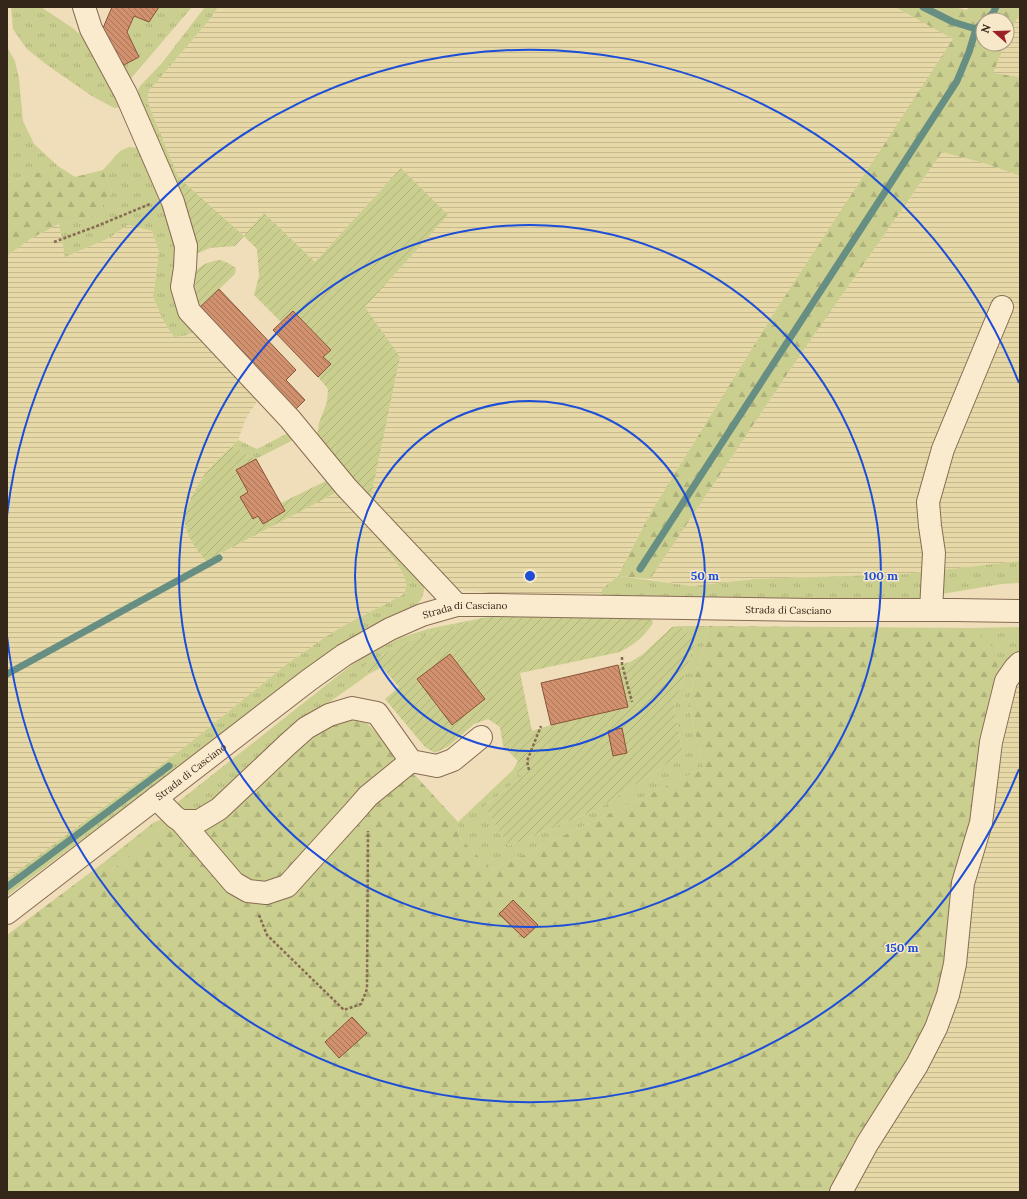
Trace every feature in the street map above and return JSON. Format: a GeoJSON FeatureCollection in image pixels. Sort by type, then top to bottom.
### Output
{"type":"FeatureCollection","features":[{"type":"Feature","properties":{"kind":"street"},"geometry":{"type":"LineString","coordinates":[[84,7],[91,29],[126,94],[172,202],[186,246],[182,287],[189,311],[290,419],[346,487],[457,605]]}},
{"type":"Feature","properties":{"kind":"street"},"geometry":{"type":"LineString","coordinates":[[931,610],[934,553],[928,502],[943,449],[1002,307]]}},
{"type":"Feature","properties":{"kind":"street","name":"Strada di Casciano"},"geometry":{"type":"LineString","coordinates":[[7,913],[309,680],[344,655],[390,629],[422,615],[457,605],[497,604],[812,610],[1020,611]]}},
{"type":"Feature","properties":{"kind":"street"},"geometry":{"type":"LineString","coordinates":[[841,1192],[867,1144],[917,1065],[936,1028],[948,995],[955,964],[963,883],[981,823],[991,742],[1006,681],[1020,663]]}},
{"type":"Feature","properties":{"kind":"street"},"geometry":{"type":"LineString","coordinates":[[181,821],[199,820],[219,809],[306,728],[329,714],[352,708],[377,713],[411,761],[437,766],[453,760],[481,737]]}},
{"type":"Feature","properties":{"kind":"street"},"geometry":{"type":"LineString","coordinates":[[156,798],[181,821],[234,883],[248,891],[266,893],[287,886],[368,796],[411,761]]}},
{"type":"Feature","properties":{"kind":"path"},"geometry":{"type":"LineString","coordinates":[[54,242],[150,204],[172,202]]}},
{"type":"Feature","properties":{"kind":"path"},"geometry":{"type":"LineString","coordinates":[[622,657],[622,664],[632,702]]}},
{"type":"Feature","properties":{"kind":"path"},"geometry":{"type":"LineString","coordinates":[[529,770],[527,761],[541,726]]}},
{"type":"Feature","properties":{"kind":"path"},"geometry":{"type":"LineString","coordinates":[[248,891],[267,935],[344,1010],[361,1004],[367,989],[368,796]]}},
{"type":"Feature","properties":{"kind":"shaded area"},"geometry":{"type":"Polygon","coordinates":[[[218,7],[895,7],[954,39],[774,313],[651,512],[618,576],[602,589],[602,599],[497,594],[459,589],[441,579],[370,501],[400,357],[365,307],[447,215],[401,168],[315,262],[265,214],[244,236],[178,177],[148,103],[148,92],[210,19],[218,7]]]}},
{"type":"Feature","properties":{"kind":"shaded area"},"geometry":{"type":"Polygon","coordinates":[[[1020,12],[1020,77],[992,73],[1001,52],[1015,52],[1015,23],[1020,12]]]}},
{"type":"Feature","properties":{"kind":"shaded area"},"geometry":{"type":"Polygon","coordinates":[[[942,152],[984,163],[1020,176],[1020,561],[906,574],[755,579],[692,586],[650,579],[798,358],[942,152]]]}},
{"type":"Feature","properties":{"kind":"shaded area"},"geometry":{"type":"Polygon","coordinates":[[[59,224],[65,257],[109,238],[128,225],[152,231],[159,251],[153,297],[164,322],[174,337],[195,329],[260,397],[246,418],[238,440],[209,468],[206,561],[341,490],[375,527],[387,552],[401,569],[407,581],[406,590],[401,596],[347,624],[287,664],[181,750],[7,879],[7,256],[30,239],[59,224]]]}},
{"type":"Feature","properties":{"kind":"shaded area"},"geometry":{"type":"Polygon","coordinates":[[[1020,669],[1020,1192],[850,1192],[921,1076],[970,879],[998,748],[1020,669]]]}},
{"type":"Feature","properties":{"kind":"green space"},"geometry":{"type":"Polygon","coordinates":[[[11,7],[41,7],[74,29],[89,43],[123,107],[114,108],[92,96],[47,65],[26,48],[13,29],[11,7]]]}},
{"type":"Feature","properties":{"kind":"green space"},"geometry":{"type":"Polygon","coordinates":[[[159,7],[192,7],[127,83],[122,66],[139,57],[127,32],[134,16],[149,22],[159,7]]]}},
{"type":"Feature","properties":{"kind":"green space"},"geometry":{"type":"Polygon","coordinates":[[[205,7],[218,7],[210,19],[148,92],[148,103],[178,177],[172,184],[135,96],[140,86],[162,63],[205,7]]]}},
{"type":"Feature","properties":{"kind":"green space"},"geometry":{"type":"Polygon","coordinates":[[[895,7],[955,7],[966,10],[971,7],[1020,7],[1020,12],[1015,23],[1015,12],[975,12],[975,52],[1002,52],[993,73],[1020,77],[1020,176],[984,163],[942,152],[798,358],[650,579],[618,576],[651,512],[774,313],[953,39],[895,7]]]}},
{"type":"Feature","properties":{"kind":"green space"},"geometry":{"type":"Polygon","coordinates":[[[7,47],[15,61],[19,79],[23,121],[34,144],[58,166],[7,183],[7,47]]]}},
{"type":"Feature","properties":{"kind":"green space"},"geometry":{"type":"Polygon","coordinates":[[[129,147],[140,148],[166,205],[195,329],[187,335],[174,337],[164,322],[153,297],[159,251],[152,231],[128,225],[109,238],[65,257],[59,224],[96,215],[112,193],[103,170],[120,151],[129,147]]]}},
{"type":"Feature","properties":{"kind":"green space"},"geometry":{"type":"Polygon","coordinates":[[[58,166],[75,177],[103,170],[112,193],[96,215],[59,224],[30,239],[7,256],[7,183],[58,166]]]}},
{"type":"Feature","properties":{"kind":"green space"},"geometry":{"type":"Polygon","coordinates":[[[401,168],[448,215],[365,307],[400,357],[370,501],[317,436],[319,423],[327,402],[328,389],[318,377],[331,364],[323,357],[331,350],[293,311],[281,322],[254,295],[259,276],[257,249],[244,236],[264,213],[315,262],[401,168]]]}},
{"type":"Feature","properties":{"kind":"green space"},"geometry":{"type":"Polygon","coordinates":[[[178,177],[244,236],[235,246],[210,248],[194,255],[172,184],[178,177]]]}},
{"type":"Feature","properties":{"kind":"green space"},"geometry":{"type":"Polygon","coordinates":[[[220,260],[236,268],[235,274],[198,309],[190,278],[203,265],[220,260]]]}},
{"type":"Feature","properties":{"kind":"green space"},"geometry":{"type":"Polygon","coordinates":[[[292,431],[297,438],[256,459],[232,446],[238,440],[257,449],[292,431]]]}},
{"type":"Feature","properties":{"kind":"green space"},"geometry":{"type":"Polygon","coordinates":[[[232,446],[256,459],[236,470],[248,492],[240,497],[253,519],[258,516],[263,524],[285,511],[281,503],[332,478],[341,490],[206,561],[190,538],[186,528],[185,517],[193,494],[202,479],[213,465],[232,446]]]}},
{"type":"Feature","properties":{"kind":"green space"},"geometry":{"type":"Polygon","coordinates":[[[375,527],[424,582],[423,595],[418,603],[409,610],[388,618],[343,643],[7,896],[7,879],[181,750],[287,664],[347,624],[401,596],[405,591],[405,577],[380,542],[375,532],[375,527]]]}},
{"type":"Feature","properties":{"kind":"green space"},"geometry":{"type":"Polygon","coordinates":[[[1020,561],[1020,583],[1002,584],[917,598],[729,600],[602,599],[602,589],[618,576],[692,586],[755,579],[906,574],[1020,561]]]}},
{"type":"Feature","properties":{"kind":"green space"},"geometry":{"type":"Polygon","coordinates":[[[525,614],[649,619],[652,620],[653,623],[639,640],[620,652],[520,673],[532,731],[551,725],[628,707],[618,665],[630,662],[642,655],[672,627],[679,626],[696,639],[674,708],[683,753],[600,808],[509,846],[484,807],[522,776],[513,770],[518,761],[503,746],[500,727],[488,719],[474,724],[449,746],[435,753],[425,747],[385,699],[399,687],[382,667],[369,674],[364,666],[396,647],[418,637],[482,618],[525,614]],[[622,728],[609,731],[613,756],[627,753],[622,728]]]}},
{"type":"Feature","properties":{"kind":"green space"},"geometry":{"type":"Polygon","coordinates":[[[482,618],[418,637],[396,647],[364,666],[369,674],[317,711],[206,807],[186,814],[178,808],[178,802],[349,667],[364,657],[400,638],[428,629],[482,618]]]}},
{"type":"Feature","properties":{"kind":"green space"},"geometry":{"type":"Polygon","coordinates":[[[679,626],[709,626],[688,703],[704,768],[492,870],[459,837],[458,822],[513,770],[522,776],[484,807],[509,846],[600,808],[683,753],[674,708],[696,639],[679,626]]]}},
{"type":"Feature","properties":{"kind":"green space"},"geometry":{"type":"Polygon","coordinates":[[[709,626],[973,628],[993,647],[1000,678],[945,961],[927,1023],[910,1057],[854,1142],[829,1192],[7,1192],[7,935],[103,863],[111,871],[169,822],[182,828],[331,722],[351,719],[368,724],[458,822],[459,837],[492,870],[704,768],[688,703],[709,626]]]}},
{"type":"Feature","properties":{"kind":"green space"},"geometry":{"type":"Polygon","coordinates":[[[1020,627],[1020,652],[1010,661],[1000,678],[973,628],[1020,627]]]}},
{"type":"Feature","properties":{"kind":"green space"},"geometry":{"type":"Polygon","coordinates":[[[162,819],[169,822],[111,871],[103,863],[153,823],[162,819]]]}},
{"type":"Feature","properties":{"kind":"building"},"geometry":{"type":"Polygon","coordinates":[[[112,7],[159,7],[149,22],[134,16],[127,32],[139,57],[122,66],[103,28],[112,7]]]}},
{"type":"Feature","properties":{"kind":"building"},"geometry":{"type":"Polygon","coordinates":[[[219,289],[296,370],[286,380],[305,400],[294,411],[198,309],[219,289]]]}},
{"type":"Feature","properties":{"kind":"building"},"geometry":{"type":"Polygon","coordinates":[[[293,311],[331,350],[323,357],[331,364],[318,377],[273,330],[293,311]]]}},
{"type":"Feature","properties":{"kind":"building"},"geometry":{"type":"Polygon","coordinates":[[[256,459],[285,511],[263,524],[258,516],[253,519],[240,497],[248,492],[236,470],[256,459]]]}},
{"type":"Feature","properties":{"kind":"building"},"geometry":{"type":"Polygon","coordinates":[[[450,654],[485,699],[452,725],[417,679],[450,654]]]}},
{"type":"Feature","properties":{"kind":"building"},"geometry":{"type":"Polygon","coordinates":[[[618,665],[628,707],[551,725],[541,683],[618,665]]]}},
{"type":"Feature","properties":{"kind":"building"},"geometry":{"type":"Polygon","coordinates":[[[622,728],[627,753],[613,756],[608,731],[622,728]]]}},
{"type":"Feature","properties":{"kind":"building"},"geometry":{"type":"Polygon","coordinates":[[[513,900],[538,925],[524,938],[499,914],[513,900]]]}},
{"type":"Feature","properties":{"kind":"building"},"geometry":{"type":"Polygon","coordinates":[[[352,1017],[367,1033],[339,1058],[325,1042],[352,1017]]]}},
{"type":"Feature","properties":{"kind":"waterway"},"geometry":{"type":"LineString","coordinates":[[923,7],[953,22],[975,29]]}},
{"type":"Feature","properties":{"kind":"waterway"},"geometry":{"type":"LineString","coordinates":[[994,12],[996,7]]}},
{"type":"Feature","properties":{"kind":"waterway"},"geometry":{"type":"LineString","coordinates":[[640,569],[957,81],[969,52],[975,32]]}},
{"type":"Feature","properties":{"kind":"waterway"},"geometry":{"type":"LineString","coordinates":[[7,674],[219,558]]}},
{"type":"Feature","properties":{"kind":"waterway"},"geometry":{"type":"LineString","coordinates":[[7,887],[169,766]]}}]}
